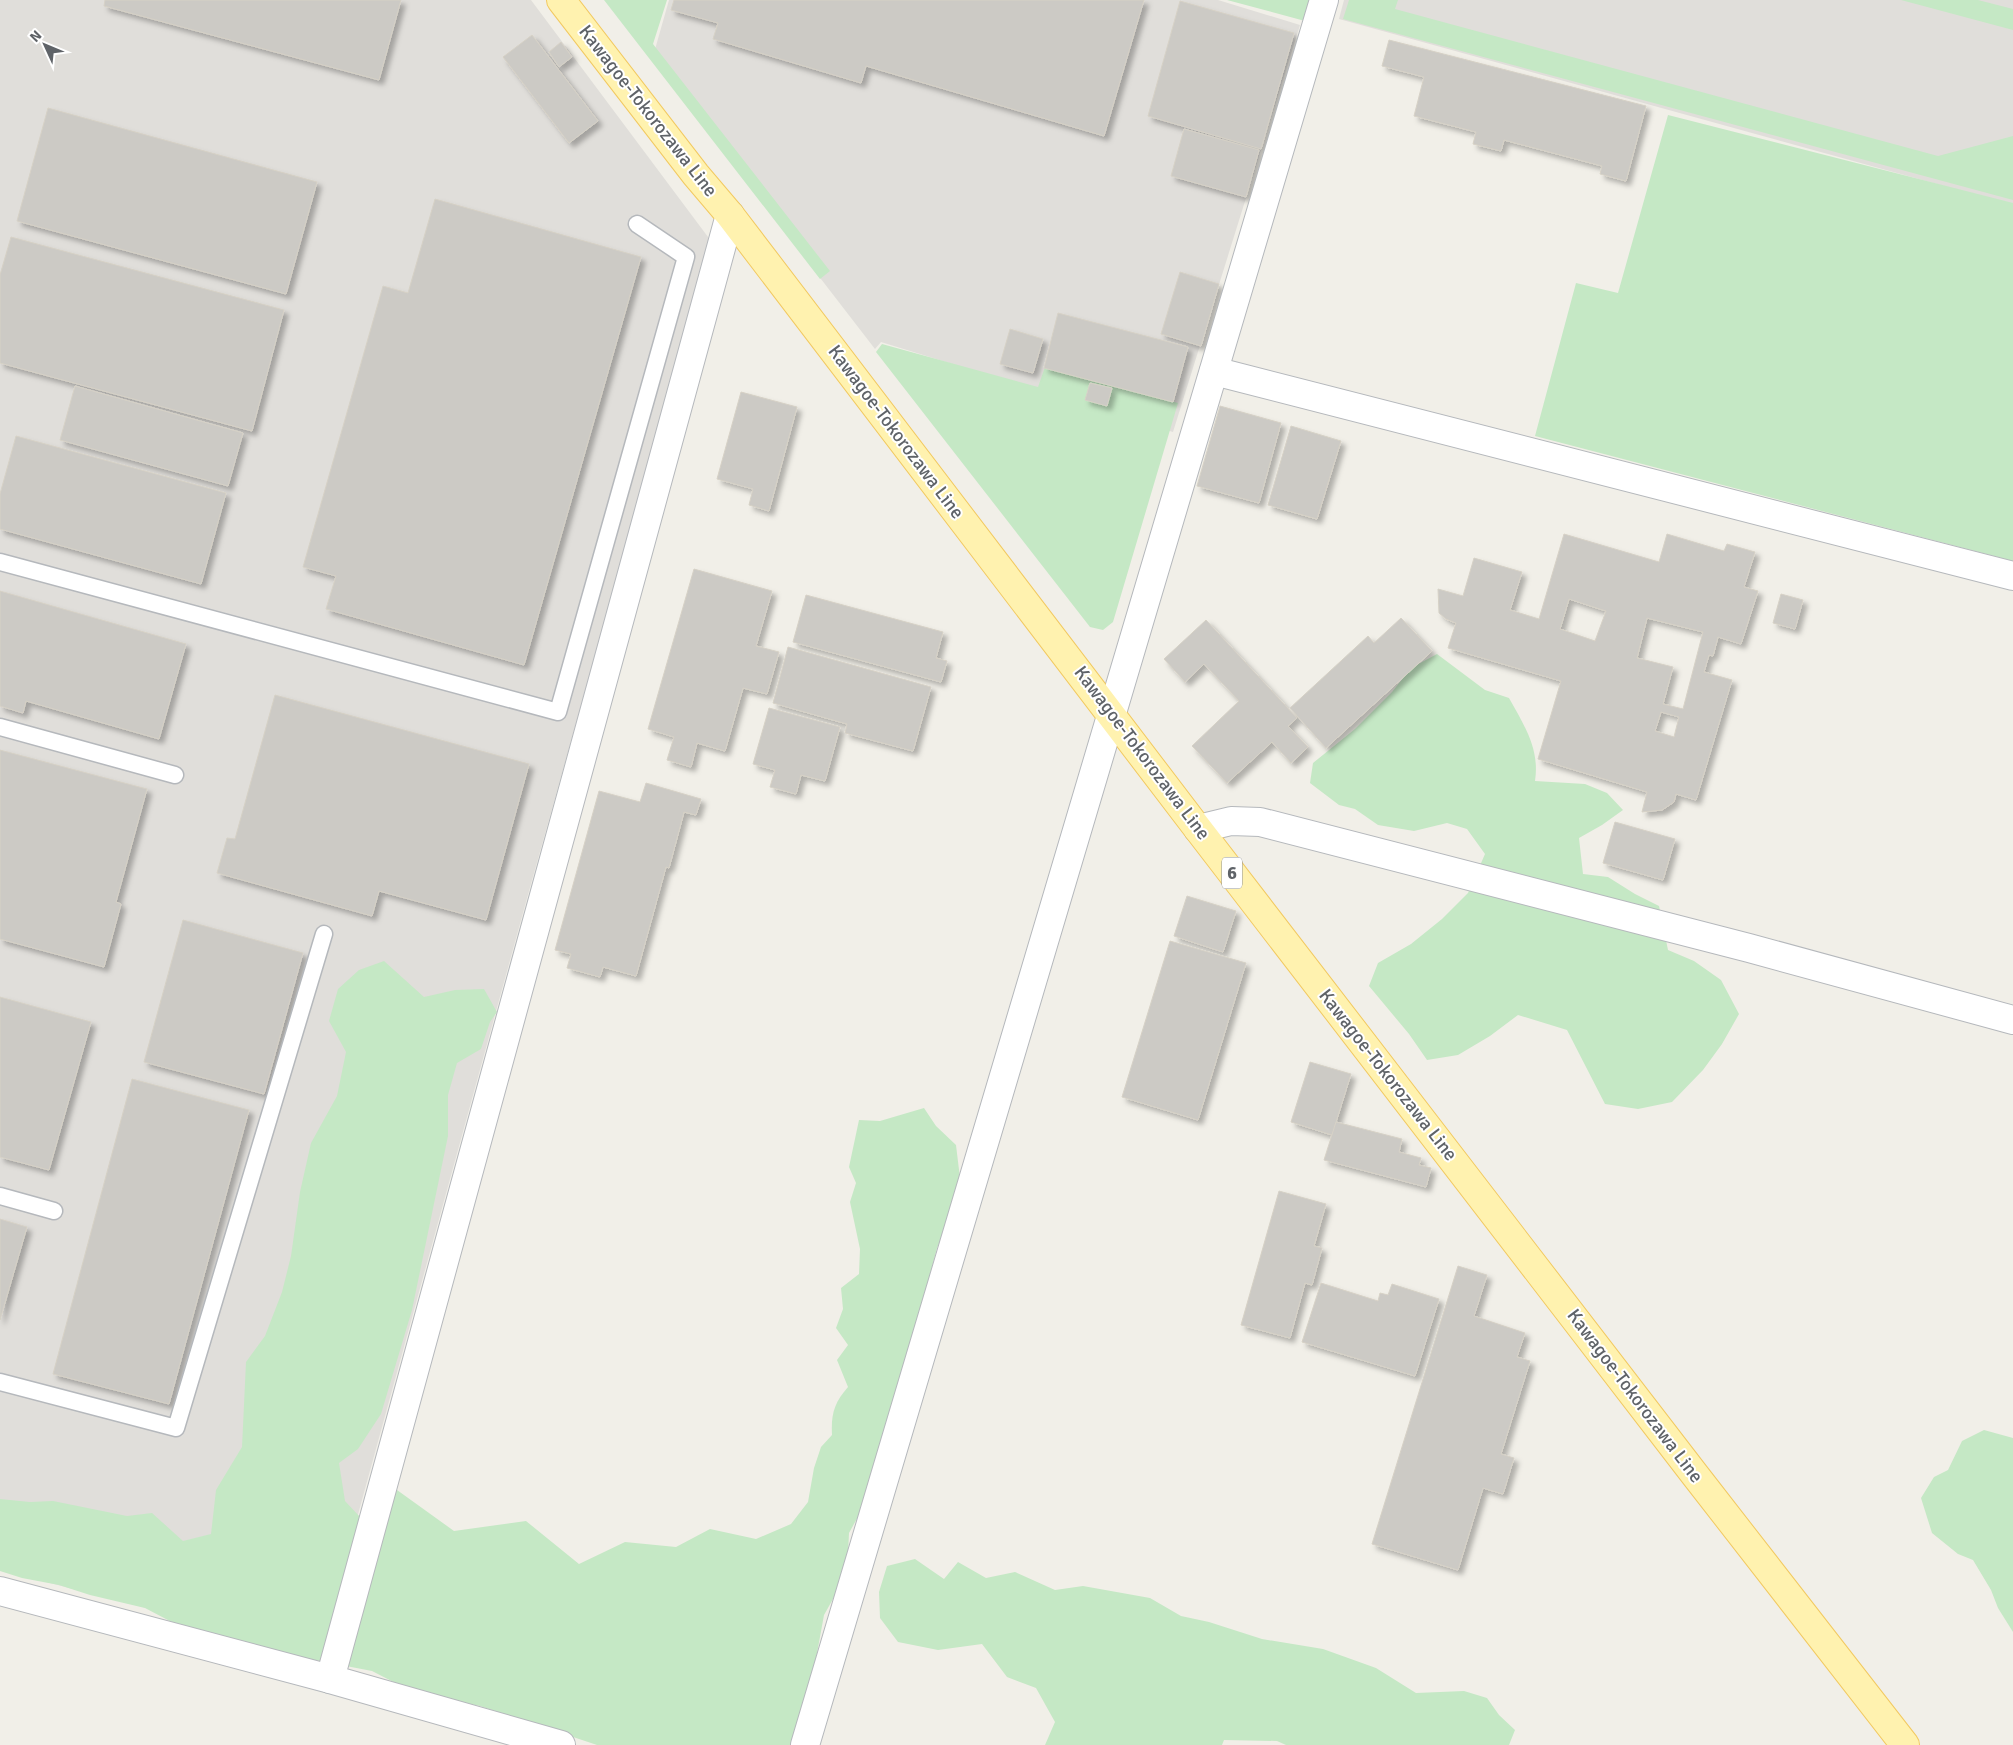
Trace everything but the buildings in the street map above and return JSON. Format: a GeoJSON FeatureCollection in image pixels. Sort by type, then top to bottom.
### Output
{"type":"FeatureCollection","features":[{"type":"Feature","properties":{"kind":"main road","name":"Kawagoe-Tokorozawa Line"},"geometry":{"type":"LineString","coordinates":[[561,0],[696,175],[730,215],[1112,713],[1198,829],[1725,1514],[1906,1745]]}},
{"type":"Feature","properties":{"kind":"street"},"geometry":{"type":"LineString","coordinates":[[806,1745],[1324,0]]}},
{"type":"Feature","properties":{"kind":"street"},"geometry":{"type":"LineString","coordinates":[[330,1679],[730,215]]}},
{"type":"Feature","properties":{"kind":"street"},"geometry":{"type":"LineString","coordinates":[[1214,371],[2013,576]]}},
{"type":"Feature","properties":{"kind":"street"},"geometry":{"type":"LineString","coordinates":[[1198,829],[1231,821],[1260,822],[1748,948],[2013,1020]]}},
{"type":"Feature","properties":{"kind":"street"},"geometry":{"type":"LineString","coordinates":[[0,1591],[330,1679],[560,1745]]}},
{"type":"Feature","properties":{"kind":"lane"},"geometry":{"type":"LineString","coordinates":[[0,562],[558,712],[686,257],[637,224]]}},
{"type":"Feature","properties":{"kind":"lane"},"geometry":{"type":"LineString","coordinates":[[0,727],[175,775]]}},
{"type":"Feature","properties":{"kind":"lane"},"geometry":{"type":"LineString","coordinates":[[0,1382],[176,1428],[324,934]]}},
{"type":"Feature","properties":{"kind":"lane"},"geometry":{"type":"LineString","coordinates":[[0,1196],[54,1212]]}},
{"type":"Feature","properties":{"kind":"shaded area"},"geometry":{"type":"Polygon","coordinates":[[[0,0],[531,0],[711,241],[529,891],[320,1653],[0,1570],[0,0]]]}},
{"type":"Feature","properties":{"kind":"shaded area"},"geometry":{"type":"Polygon","coordinates":[[[669,0],[1218,0],[1300,25],[1173,432],[881,342],[875,349],[652,60],[669,0]]]}},
{"type":"Feature","properties":{"kind":"shaded area"},"geometry":{"type":"Polygon","coordinates":[[[1344,0],[2013,0],[2013,205],[1339,19],[1344,0]]]}},
{"type":"Feature","properties":{"kind":"green space"},"geometry":{"type":"Polygon","coordinates":[[[604,0],[667,0],[653,44],[830,271],[820,279],[604,0]]]}},
{"type":"Feature","properties":{"kind":"green space"},"geometry":{"type":"Polygon","coordinates":[[[1227,0],[1312,0],[1305,21],[1227,0]]]}},
{"type":"Feature","properties":{"kind":"green space"},"geometry":{"type":"Polygon","coordinates":[[[1349,0],[1398,0],[1395,9],[1938,156],[2013,136],[2013,200],[1343,19],[1349,0]]]}},
{"type":"Feature","properties":{"kind":"green space"},"geometry":{"type":"Polygon","coordinates":[[[1901,0],[1978,0],[2013,9],[2013,30],[1901,0]]]}},
{"type":"Feature","properties":{"kind":"green space"},"geometry":{"type":"Polygon","coordinates":[[[1668,115],[2013,203],[2013,561],[1535,436],[1576,283],[1618,293],[1668,115]]]}},
{"type":"Feature","properties":{"kind":"green space"},"geometry":{"type":"Polygon","coordinates":[[[882,344],[1038,387],[1045,367],[1178,403],[1113,622],[1103,630],[1090,627],[876,352],[882,344]]]}},
{"type":"Feature","properties":{"kind":"green space"},"geometry":{"type":"Polygon","coordinates":[[[1437,654],[1485,690],[1509,698],[1530,738],[1535,758],[1535,781],[1585,784],[1607,793],[1623,810],[1579,838],[1583,874],[1608,877],[1659,906],[1668,950],[1694,961],[1721,980],[1739,1014],[1722,1044],[1703,1070],[1672,1102],[1638,1109],[1605,1104],[1567,1030],[1518,1015],[1490,1036],[1458,1055],[1427,1060],[1409,1034],[1369,986],[1378,963],[1411,944],[1442,919],[1468,893],[1485,854],[1467,829],[1447,823],[1414,831],[1378,825],[1355,809],[1339,805],[1310,783],[1313,763],[1355,729],[1392,692],[1411,668],[1437,654]]]}},
{"type":"Feature","properties":{"kind":"green space"},"geometry":{"type":"Polygon","coordinates":[[[384,961],[424,997],[455,990],[484,989],[497,1012],[490,1022],[481,1049],[457,1063],[448,1095],[448,1136],[412,1310],[381,1414],[358,1449],[339,1463],[345,1501],[361,1518],[397,1490],[454,1531],[526,1521],[579,1564],[625,1542],[676,1547],[710,1529],[756,1539],[791,1524],[808,1502],[814,1468],[821,1447],[832,1435],[834,1409],[839,1398],[848,1387],[837,1360],[848,1345],[836,1328],[843,1309],[841,1288],[859,1274],[860,1249],[850,1202],[856,1183],[849,1167],[859,1120],[880,1121],[924,1108],[936,1126],[956,1145],[960,1178],[951,1215],[937,1248],[913,1339],[865,1504],[849,1533],[847,1574],[824,1615],[811,1686],[792,1745],[597,1745],[480,1706],[413,1692],[372,1671],[294,1656],[185,1629],[145,1608],[0,1571],[0,1499],[30,1502],[53,1501],[127,1516],[152,1513],[183,1541],[211,1534],[216,1490],[242,1447],[246,1362],[265,1336],[282,1292],[291,1256],[300,1192],[311,1143],[337,1096],[346,1052],[329,1021],[338,989],[359,970],[384,961]]]}},
{"type":"Feature","properties":{"kind":"green space"},"geometry":{"type":"Polygon","coordinates":[[[1984,1430],[2013,1438],[2013,1632],[1973,1560],[1958,1554],[1932,1533],[1921,1498],[1934,1477],[1948,1470],[1962,1441],[1984,1430]]]}},
{"type":"Feature","properties":{"kind":"green space"},"geometry":{"type":"Polygon","coordinates":[[[915,1559],[944,1579],[958,1562],[986,1578],[1015,1572],[1055,1590],[1083,1586],[1150,1598],[1181,1616],[1209,1622],[1262,1639],[1323,1649],[1376,1668],[1416,1693],[1464,1691],[1487,1698],[1499,1715],[1515,1730],[1509,1745],[1286,1745],[1277,1741],[1224,1740],[1222,1745],[1045,1745],[1055,1722],[1036,1688],[1007,1677],[982,1644],[938,1650],[898,1642],[880,1618],[879,1592],[887,1566],[915,1559]]]}}]}
